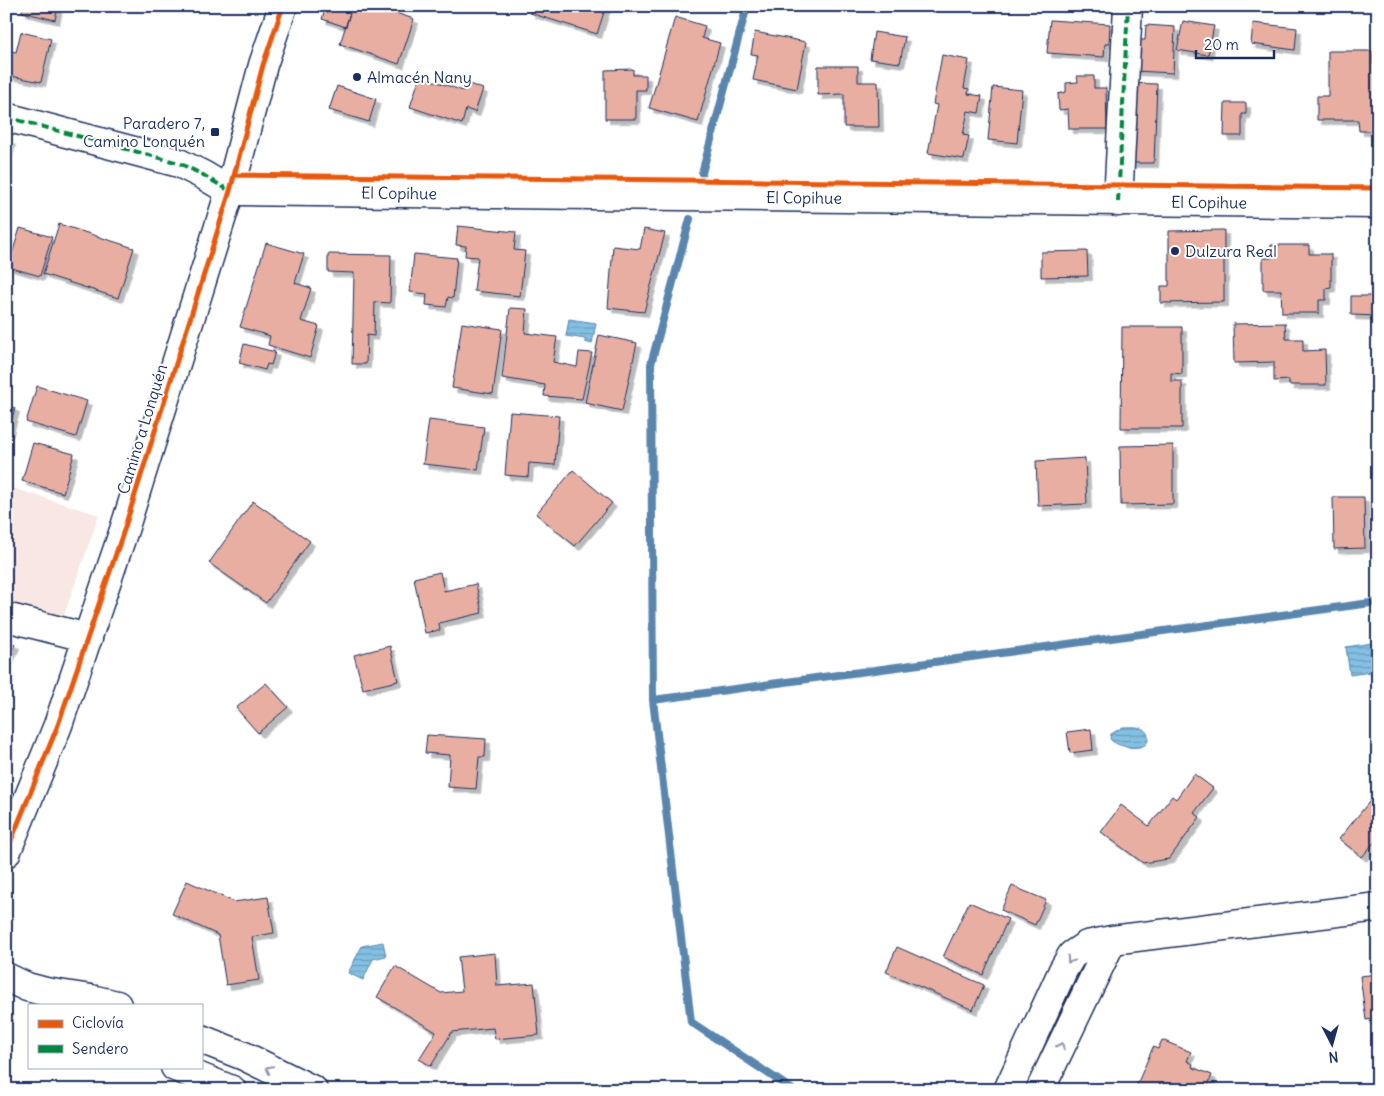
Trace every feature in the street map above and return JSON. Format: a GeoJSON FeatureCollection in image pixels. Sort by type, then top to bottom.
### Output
{"type":"FeatureCollection","features":[{"type":"Feature","properties":{"kind":"main road","name":"Camino a Lonquén"},"geometry":{"type":"LineString","coordinates":[[6,853],[58,724],[124,530],[230,191],[263,65],[283,6]]}},
{"type":"Feature","properties":{"kind":"main road"},"geometry":{"type":"LineString","coordinates":[[1118,202],[1128,6]]}},
{"type":"Feature","properties":{"kind":"main road"},"geometry":{"type":"LineString","coordinates":[[6,117],[178,163],[204,175],[230,191]]}},
{"type":"Feature","properties":{"kind":"main road","name":"El Copihue"},"geometry":{"type":"LineString","coordinates":[[230,191],[1378,204]]}},
{"type":"Feature","properties":{"kind":"main road"},"geometry":{"type":"LineString","coordinates":[[6,617],[88,638]]}},
{"type":"Feature","properties":{"kind":"main road"},"geometry":{"type":"LineString","coordinates":[[1008,1090],[1072,955],[1087,945],[1112,940],[1378,907]]}},
{"type":"Feature","properties":{"kind":"main road"},"geometry":{"type":"LineString","coordinates":[[1040,1090],[1112,940]]}},
{"type":"Feature","properties":{"kind":"main road"},"geometry":{"type":"LineString","coordinates":[[6,977],[27,987],[46,992],[112,1004]]}},
{"type":"Feature","properties":{"kind":"main road"},"geometry":{"type":"LineString","coordinates":[[6,993],[34,1004]]}},
{"type":"Feature","properties":{"kind":"main road"},"geometry":{"type":"LineString","coordinates":[[202,1039],[244,1056],[313,1090]]}},
{"type":"Feature","properties":{"kind":"main road"},"geometry":{"type":"LineString","coordinates":[[177,1068],[232,1090]]}},
{"type":"Feature","properties":{"kind":"shaded area"},"geometry":{"type":"Polygon","coordinates":[[[6,486],[99,515],[63,618],[6,602],[6,486]]]}},
{"type":"Feature","properties":{"kind":"water"},"geometry":{"type":"Polygon","coordinates":[[[569,319],[596,323],[592,344],[585,342],[585,339],[566,336],[569,319]]]}},
{"type":"Feature","properties":{"kind":"water"},"geometry":{"type":"Polygon","coordinates":[[[1378,642],[1378,671],[1350,675],[1346,647],[1378,642]]]}},
{"type":"Feature","properties":{"kind":"water"},"geometry":{"type":"Polygon","coordinates":[[[1123,727],[1143,729],[1148,735],[1148,741],[1145,745],[1133,748],[1119,745],[1110,739],[1111,734],[1123,727]]]}},
{"type":"Feature","properties":{"kind":"water"},"geometry":{"type":"Polygon","coordinates":[[[383,942],[386,956],[373,959],[363,980],[348,973],[362,946],[383,942]]]}},
{"type":"Feature","properties":{"kind":"building"},"geometry":{"type":"Polygon","coordinates":[[[23,6],[58,6],[55,20],[22,12],[23,6]]]}},
{"type":"Feature","properties":{"kind":"building"},"geometry":{"type":"Polygon","coordinates":[[[326,6],[352,6],[346,27],[322,19],[326,6]]]}},
{"type":"Feature","properties":{"kind":"building"},"geometry":{"type":"Polygon","coordinates":[[[352,6],[374,6],[414,19],[399,64],[340,44],[352,6]]]}},
{"type":"Feature","properties":{"kind":"building"},"geometry":{"type":"Polygon","coordinates":[[[532,6],[606,6],[597,34],[530,13],[532,6]]]}},
{"type":"Feature","properties":{"kind":"building"},"geometry":{"type":"Polygon","coordinates":[[[675,17],[705,26],[702,38],[720,43],[698,122],[649,108],[675,17]]]}},
{"type":"Feature","properties":{"kind":"building"},"geometry":{"type":"Polygon","coordinates":[[[1050,20],[1110,24],[1109,44],[1105,44],[1104,57],[1047,53],[1050,20]]]}},
{"type":"Feature","properties":{"kind":"building"},"geometry":{"type":"Polygon","coordinates":[[[1183,21],[1214,26],[1208,55],[1177,50],[1183,21]]]}},
{"type":"Feature","properties":{"kind":"building"},"geometry":{"type":"Polygon","coordinates":[[[1253,23],[1297,28],[1295,50],[1251,44],[1253,23]]]}},
{"type":"Feature","properties":{"kind":"building"},"geometry":{"type":"Polygon","coordinates":[[[1146,25],[1175,27],[1173,73],[1135,71],[1136,40],[1145,40],[1146,25]]]}},
{"type":"Feature","properties":{"kind":"building"},"geometry":{"type":"Polygon","coordinates":[[[21,32],[51,39],[41,82],[6,75],[6,50],[16,52],[21,32]]]}},
{"type":"Feature","properties":{"kind":"building"},"geometry":{"type":"Polygon","coordinates":[[[755,32],[806,42],[797,89],[753,80],[758,55],[751,54],[755,32]]]}},
{"type":"Feature","properties":{"kind":"building"},"geometry":{"type":"Polygon","coordinates":[[[874,32],[905,37],[900,63],[870,59],[874,32]]]}},
{"type":"Feature","properties":{"kind":"building"},"geometry":{"type":"Polygon","coordinates":[[[1328,51],[1372,51],[1373,65],[1378,65],[1378,131],[1359,131],[1358,120],[1317,120],[1317,96],[1328,96],[1328,51]]]}},
{"type":"Feature","properties":{"kind":"building"},"geometry":{"type":"Polygon","coordinates":[[[942,55],[969,60],[964,88],[969,89],[968,94],[982,96],[979,113],[968,111],[963,135],[969,136],[964,159],[928,153],[937,105],[933,104],[942,55]]]}},
{"type":"Feature","properties":{"kind":"building"},"geometry":{"type":"Polygon","coordinates":[[[818,66],[858,66],[858,82],[878,82],[879,127],[844,127],[844,94],[818,95],[818,66]]]}},
{"type":"Feature","properties":{"kind":"building"},"geometry":{"type":"Polygon","coordinates":[[[633,69],[633,75],[646,75],[646,90],[636,90],[636,119],[605,119],[605,70],[633,69]]]}},
{"type":"Feature","properties":{"kind":"building"},"geometry":{"type":"Polygon","coordinates":[[[420,76],[463,91],[466,83],[483,89],[475,112],[466,109],[462,124],[410,107],[420,76]]]}},
{"type":"Feature","properties":{"kind":"building"},"geometry":{"type":"Polygon","coordinates":[[[1077,76],[1094,76],[1094,88],[1106,88],[1107,129],[1069,129],[1068,109],[1059,110],[1058,94],[1066,92],[1066,83],[1078,82],[1077,76]]]}},
{"type":"Feature","properties":{"kind":"building"},"geometry":{"type":"Polygon","coordinates":[[[1128,83],[1157,84],[1154,163],[1125,163],[1128,83]]]}},
{"type":"Feature","properties":{"kind":"building"},"geometry":{"type":"Polygon","coordinates":[[[337,86],[376,99],[369,122],[329,110],[337,86]]]}},
{"type":"Feature","properties":{"kind":"building"},"geometry":{"type":"Polygon","coordinates":[[[993,87],[1022,90],[1017,143],[988,140],[993,87]]]}},
{"type":"Feature","properties":{"kind":"building"},"geometry":{"type":"Polygon","coordinates":[[[1225,103],[1246,103],[1246,114],[1242,114],[1242,136],[1224,136],[1225,103]]]}},
{"type":"Feature","properties":{"kind":"building"},"geometry":{"type":"Polygon","coordinates":[[[6,139],[11,141],[6,158],[6,139]]]}},
{"type":"Feature","properties":{"kind":"building"},"geometry":{"type":"Polygon","coordinates":[[[59,224],[134,248],[118,298],[43,274],[59,224]]]}},
{"type":"Feature","properties":{"kind":"building"},"geometry":{"type":"Polygon","coordinates":[[[458,226],[516,232],[514,250],[525,251],[520,296],[474,291],[478,257],[465,256],[466,246],[456,245],[458,226]]]}},
{"type":"Feature","properties":{"kind":"building"},"geometry":{"type":"Polygon","coordinates":[[[20,228],[52,237],[40,276],[8,267],[20,228]]]}},
{"type":"Feature","properties":{"kind":"building"},"geometry":{"type":"Polygon","coordinates":[[[644,229],[665,233],[644,312],[608,308],[613,246],[640,249],[644,229]]]}},
{"type":"Feature","properties":{"kind":"building"},"geometry":{"type":"Polygon","coordinates":[[[1224,230],[1224,302],[1161,303],[1161,286],[1169,286],[1169,231],[1224,230]]]}},
{"type":"Feature","properties":{"kind":"building"},"geometry":{"type":"Polygon","coordinates":[[[266,243],[304,254],[295,283],[311,288],[301,321],[319,326],[310,358],[268,345],[270,336],[240,327],[266,243]]]}},
{"type":"Feature","properties":{"kind":"building"},"geometry":{"type":"Polygon","coordinates":[[[1271,245],[1309,245],[1309,254],[1331,254],[1331,287],[1326,288],[1326,300],[1319,300],[1319,313],[1282,313],[1281,290],[1263,290],[1263,258],[1271,258],[1271,245]]]}},
{"type":"Feature","properties":{"kind":"building"},"geometry":{"type":"Polygon","coordinates":[[[1376,246],[1378,246],[1378,316],[1351,315],[1351,296],[1375,296],[1376,246]]]}},
{"type":"Feature","properties":{"kind":"building"},"geometry":{"type":"Polygon","coordinates":[[[1087,251],[1088,276],[1041,277],[1041,252],[1087,251]]]}},
{"type":"Feature","properties":{"kind":"building"},"geometry":{"type":"Polygon","coordinates":[[[328,254],[391,255],[390,303],[375,302],[374,336],[367,335],[366,364],[352,364],[354,273],[328,272],[328,254]]]}},
{"type":"Feature","properties":{"kind":"building"},"geometry":{"type":"Polygon","coordinates":[[[414,254],[457,258],[453,298],[448,297],[446,307],[426,305],[427,294],[410,292],[414,254]]]}},
{"type":"Feature","properties":{"kind":"building"},"geometry":{"type":"Polygon","coordinates":[[[510,308],[527,309],[525,333],[557,337],[553,362],[577,367],[579,352],[592,353],[582,399],[544,396],[545,385],[502,378],[510,308]]]}},
{"type":"Feature","properties":{"kind":"building"},"geometry":{"type":"Polygon","coordinates":[[[462,323],[502,329],[493,394],[452,388],[462,323]]]}},
{"type":"Feature","properties":{"kind":"building"},"geometry":{"type":"Polygon","coordinates":[[[1285,323],[1286,339],[1303,339],[1303,351],[1325,350],[1326,385],[1289,385],[1289,380],[1274,381],[1274,362],[1234,363],[1233,324],[1285,323]]]}},
{"type":"Feature","properties":{"kind":"building"},"geometry":{"type":"Polygon","coordinates":[[[1122,327],[1182,327],[1182,374],[1171,373],[1171,381],[1182,381],[1182,428],[1121,428],[1122,327]]]}},
{"type":"Feature","properties":{"kind":"building"},"geometry":{"type":"Polygon","coordinates":[[[599,335],[637,343],[622,411],[585,403],[599,335]]]}},
{"type":"Feature","properties":{"kind":"building"},"geometry":{"type":"Polygon","coordinates":[[[244,344],[275,352],[271,365],[267,364],[265,370],[239,363],[244,344]]]}},
{"type":"Feature","properties":{"kind":"building"},"geometry":{"type":"Polygon","coordinates":[[[37,386],[87,401],[76,437],[26,422],[37,386]]]}},
{"type":"Feature","properties":{"kind":"building"},"geometry":{"type":"Polygon","coordinates":[[[6,405],[15,408],[8,433],[6,432],[6,405]]]}},
{"type":"Feature","properties":{"kind":"building"},"geometry":{"type":"Polygon","coordinates":[[[510,412],[559,416],[555,465],[529,463],[528,477],[505,475],[510,412]]]}},
{"type":"Feature","properties":{"kind":"building"},"geometry":{"type":"Polygon","coordinates":[[[429,420],[484,427],[478,470],[423,464],[429,420]]]}},
{"type":"Feature","properties":{"kind":"building"},"geometry":{"type":"Polygon","coordinates":[[[33,443],[74,454],[63,493],[22,481],[33,443]]]}},
{"type":"Feature","properties":{"kind":"building"},"geometry":{"type":"Polygon","coordinates":[[[1173,445],[1173,504],[1121,505],[1120,446],[1173,445]]]}},
{"type":"Feature","properties":{"kind":"building"},"geometry":{"type":"Polygon","coordinates":[[[1085,458],[1087,504],[1038,506],[1036,461],[1085,458]]]}},
{"type":"Feature","properties":{"kind":"building"},"geometry":{"type":"Polygon","coordinates":[[[573,470],[612,503],[575,546],[536,514],[573,470]]]}},
{"type":"Feature","properties":{"kind":"building"},"geometry":{"type":"Polygon","coordinates":[[[1333,497],[1364,497],[1365,548],[1334,549],[1333,497]]]}},
{"type":"Feature","properties":{"kind":"building"},"geometry":{"type":"Polygon","coordinates":[[[253,501],[310,541],[266,603],[209,563],[253,501]]]}},
{"type":"Feature","properties":{"kind":"building"},"geometry":{"type":"Polygon","coordinates":[[[440,572],[444,591],[476,584],[482,613],[439,623],[440,630],[425,633],[414,578],[440,572]]]}},
{"type":"Feature","properties":{"kind":"building"},"geometry":{"type":"Polygon","coordinates":[[[6,641],[15,644],[6,665],[6,641]]]}},
{"type":"Feature","properties":{"kind":"building"},"geometry":{"type":"Polygon","coordinates":[[[390,646],[398,681],[363,689],[354,655],[390,646]]]}},
{"type":"Feature","properties":{"kind":"building"},"geometry":{"type":"Polygon","coordinates":[[[266,683],[288,707],[258,733],[236,708],[266,683]]]}},
{"type":"Feature","properties":{"kind":"building"},"geometry":{"type":"Polygon","coordinates":[[[1091,729],[1093,750],[1070,753],[1067,732],[1091,729]]]}},
{"type":"Feature","properties":{"kind":"building"},"geometry":{"type":"Polygon","coordinates":[[[427,735],[486,739],[485,757],[479,757],[476,789],[448,787],[450,755],[425,753],[427,735]]]}},
{"type":"Feature","properties":{"kind":"building"},"geometry":{"type":"Polygon","coordinates":[[[1194,774],[1213,788],[1194,813],[1200,817],[1169,859],[1143,863],[1101,832],[1121,805],[1149,826],[1172,796],[1176,799],[1194,774]]]}},
{"type":"Feature","properties":{"kind":"building"},"geometry":{"type":"Polygon","coordinates":[[[1378,791],[1378,838],[1362,857],[1339,839],[1378,791]]]}},
{"type":"Feature","properties":{"kind":"building"},"geometry":{"type":"Polygon","coordinates":[[[187,881],[234,902],[268,897],[274,933],[252,937],[259,980],[226,985],[218,935],[172,914],[187,881]]]}},
{"type":"Feature","properties":{"kind":"building"},"geometry":{"type":"Polygon","coordinates":[[[1012,886],[1046,900],[1035,925],[1001,910],[1012,886]]]}},
{"type":"Feature","properties":{"kind":"building"},"geometry":{"type":"Polygon","coordinates":[[[969,902],[1008,919],[983,975],[943,957],[969,902]]]}},
{"type":"Feature","properties":{"kind":"building"},"geometry":{"type":"Polygon","coordinates":[[[897,947],[984,985],[973,1010],[886,972],[897,947]]]}},
{"type":"Feature","properties":{"kind":"building"},"geometry":{"type":"Polygon","coordinates":[[[495,953],[497,986],[534,983],[539,1035],[495,1039],[493,1028],[452,1032],[431,1066],[419,1059],[436,1032],[377,997],[395,966],[441,993],[462,991],[458,957],[495,953]]]}},
{"type":"Feature","properties":{"kind":"building"},"geometry":{"type":"Polygon","coordinates":[[[1378,974],[1378,1018],[1366,1020],[1360,976],[1378,974]]]}},
{"type":"Feature","properties":{"kind":"building"},"geometry":{"type":"Polygon","coordinates":[[[1162,1040],[1191,1052],[1187,1061],[1193,1064],[1192,1067],[1212,1075],[1206,1090],[1185,1090],[1182,1088],[1181,1090],[1141,1090],[1136,1087],[1153,1047],[1158,1049],[1162,1040]]]}},
{"type":"Feature","properties":{"kind":"waterway"},"geometry":{"type":"LineString","coordinates":[[702,173],[747,6]]}},
{"type":"Feature","properties":{"kind":"waterway"},"geometry":{"type":"LineString","coordinates":[[690,219],[651,364],[653,700],[691,1022],[793,1090]]}},
{"type":"Feature","properties":{"kind":"waterway"},"geometry":{"type":"LineString","coordinates":[[653,700],[1378,602]]}},
{"type":"Feature","properties":{"kind":"marked path"},"geometry":{"type":"LineString","coordinates":[[1118,202],[1128,6]]}},
{"type":"Feature","properties":{"kind":"marked path"},"geometry":{"type":"LineString","coordinates":[[6,117],[179,163],[230,191]]}},
{"type":"Feature","properties":{"kind":"cycle path"},"geometry":{"type":"LineString","coordinates":[[6,853],[58,725],[124,530],[230,191],[263,65],[283,6]]}},
{"type":"Feature","properties":{"kind":"cycle path"},"geometry":{"type":"LineString","coordinates":[[234,175],[1378,188]]}},
{"type":"Feature","properties":{"kind":"place","name":"Almacén Nany"},"geometry":{"type":"Point","coordinates":[357,77]}},
{"type":"Feature","properties":{"kind":"place","name":"Paradero 7, Camino Lonquén"},"geometry":{"type":"Point","coordinates":[215,132]}},
{"type":"Feature","properties":{"kind":"place","name":"Dulzura Real"},"geometry":{"type":"Point","coordinates":[1175,251]}}]}
